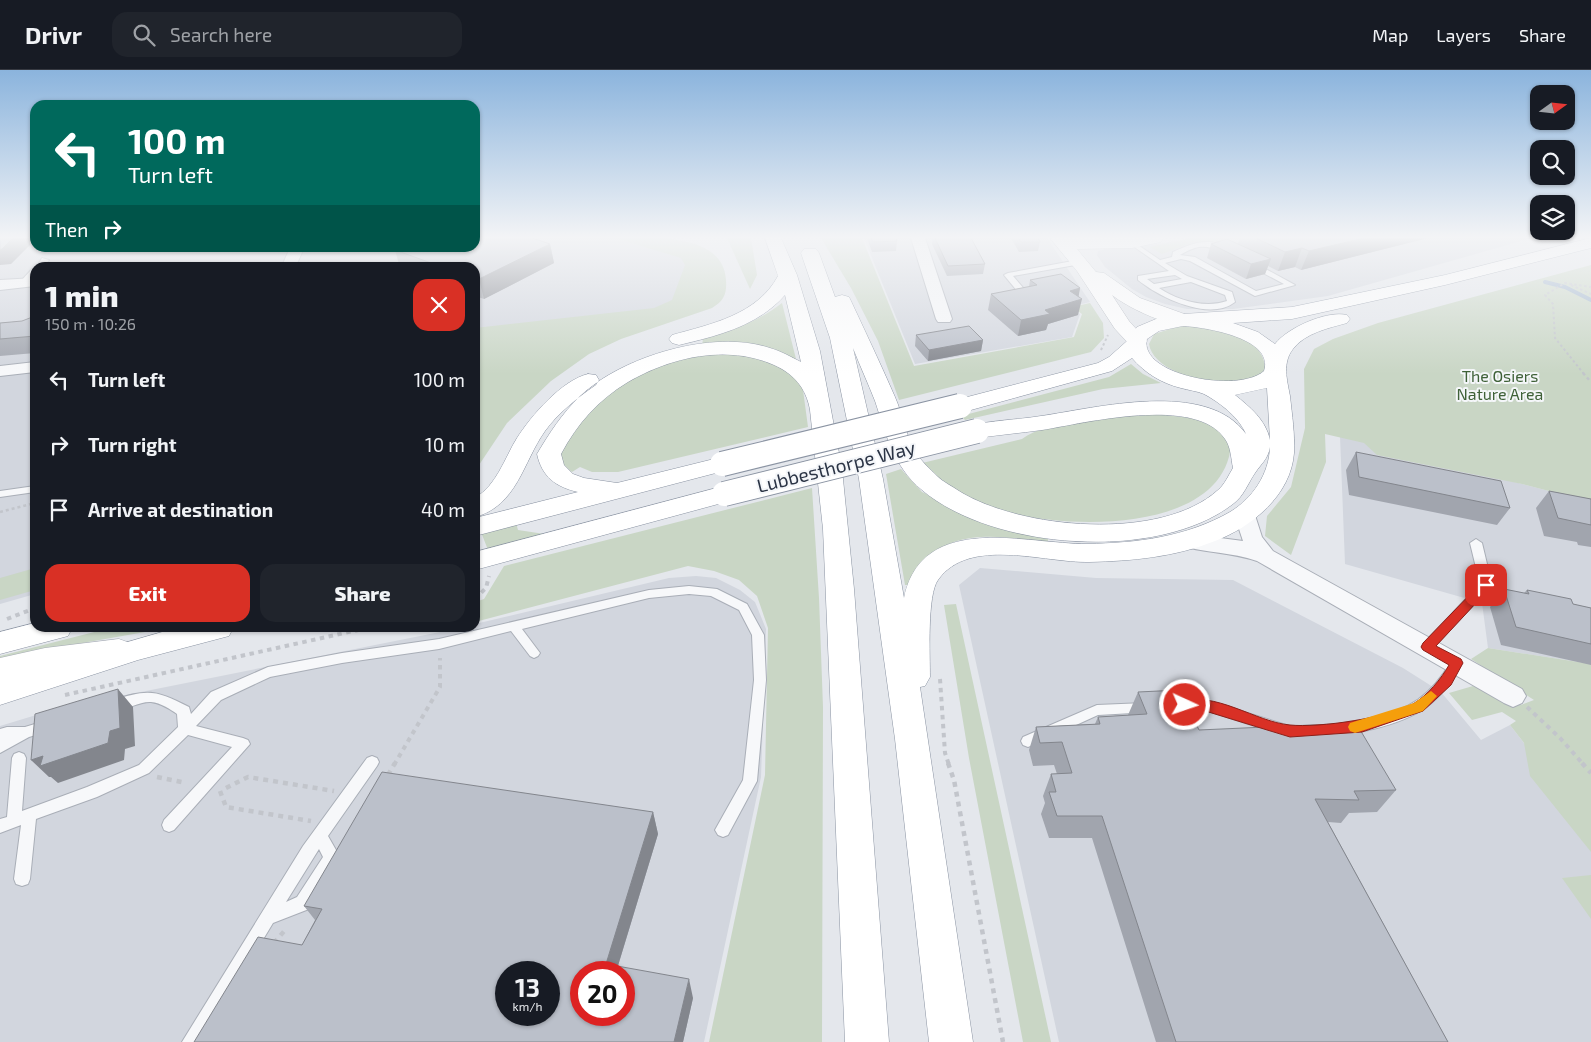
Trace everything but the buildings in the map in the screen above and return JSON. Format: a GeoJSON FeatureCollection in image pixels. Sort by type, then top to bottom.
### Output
{"type":"FeatureCollection","features":[{"type":"Feature","properties":{"kind":"main road"},"geometry":{"type":"LineString","coordinates":[[480,506],[499,492],[515,465],[519,453],[536,428],[572,391],[599,373],[643,350],[721,327],[746,317],[778,294],[784,283]]}},
{"type":"Feature","properties":{"kind":"main road"},"geometry":{"type":"LineString","coordinates":[[790,283],[820,397],[831,482],[839,573],[853,849],[867,1042]]}},
{"type":"Feature","properties":{"kind":"main road"},"geometry":{"type":"LineString","coordinates":[[820,283],[840,338],[867,462],[912,739],[951,1042]]}},
{"type":"Feature","properties":{"kind":"main road"},"geometry":{"type":"LineString","coordinates":[[830,283],[842,301],[861,339],[905,455],[920,477],[947,497],[984,513],[1024,525],[1083,534],[1124,533],[1162,527],[1201,513],[1224,498],[1238,483],[1246,468],[1257,454],[1258,442],[1252,424],[1241,411],[1203,386]]}},
{"type":"Feature","properties":{"kind":"main road"},"geometry":{"type":"LineString","coordinates":[[1094,283],[1136,342],[1139,353],[1154,367],[1179,380],[1203,386],[1226,388],[1252,386],[1265,381],[1276,368],[1278,356],[1285,344],[1291,338],[1312,327],[1466,283]]}},
{"type":"Feature","properties":{"kind":"main road"},"geometry":{"type":"LineString","coordinates":[[912,739],[919,597],[925,577],[939,562],[963,551],[984,546],[1009,545],[1083,553],[1103,553],[1140,551],[1190,541],[1220,530],[1254,508],[1268,489],[1282,454],[1276,368],[1271,352],[1249,336],[1224,326],[1186,320],[1133,302],[1107,283]]}},
{"type":"Feature","properties":{"kind":"main road"},"geometry":{"type":"LineString","coordinates":[[1186,320],[1292,314],[1430,283]]}},
{"type":"Feature","properties":{"kind":"main road","name":"Lubbesthorpe Way"},"geometry":{"type":"LineString","coordinates":[[480,526],[615,490],[960,406],[1105,367],[1116,361],[1136,342],[1140,334],[1151,326],[1186,320]]}},
{"type":"Feature","properties":{"kind":"main road"},"geometry":{"type":"LineString","coordinates":[[615,490],[583,487],[565,480],[553,471],[548,454],[563,427],[581,407],[614,382],[650,363],[680,353],[709,348],[755,351],[777,357],[796,367],[820,397]]}},
{"type":"Feature","properties":{"kind":"main road","name":"Lubbesthorpe Way"},"geometry":{"type":"LineString","coordinates":[[482,568],[724,494],[977,431],[1073,401],[1101,395],[1203,386]]}},
{"type":"Feature","properties":{"kind":"main road"},"geometry":{"type":"LineString","coordinates":[[977,431],[1042,423],[1095,412],[1154,408],[1176,410],[1205,417],[1228,428],[1238,439],[1246,468]]}},
{"type":"Feature","properties":{"kind":"main road"},"geometry":{"type":"LineString","coordinates":[[515,465],[517,478],[528,501],[535,511],[548,518],[583,517],[652,502],[724,494]]}},
{"type":"Feature","properties":{"kind":"main road"},"geometry":{"type":"LineString","coordinates":[[0,643],[42,632]]}},
{"type":"Feature","properties":{"kind":"main road"},"geometry":{"type":"LineString","coordinates":[[0,692],[136,649],[202,632]]}},
{"type":"Feature","properties":{"kind":"main road"},"geometry":{"type":"LineString","coordinates":[[0,670],[44,660],[136,649]]}},
{"type":"Feature","properties":{"kind":"street"},"geometry":{"type":"LineString","coordinates":[[0,285],[16,283]]}},
{"type":"Feature","properties":{"kind":"street"},"geometry":{"type":"LineString","coordinates":[[933,283],[944,319]]}},
{"type":"Feature","properties":{"kind":"street"},"geometry":{"type":"LineString","coordinates":[[0,371],[30,368]]}},
{"type":"Feature","properties":{"kind":"street"},"geometry":{"type":"LineString","coordinates":[[1245,514],[1247,529],[1254,543],[1265,556]]}},
{"type":"Feature","properties":{"kind":"street"},"geometry":{"type":"LineString","coordinates":[[1190,541],[1217,542],[1238,546],[1265,556],[1513,696]]}},
{"type":"Feature","properties":{"kind":"lane"},"geometry":{"type":"LineString","coordinates":[[1015,283],[1021,290]]}},
{"type":"Feature","properties":{"kind":"lane"},"geometry":{"type":"LineString","coordinates":[[1147,283],[1164,295],[1186,302],[1221,306],[1231,302],[1229,294],[1204,283]]}},
{"type":"Feature","properties":{"kind":"lane"},"geometry":{"type":"LineString","coordinates":[[1152,287],[1173,283]]}},
{"type":"Feature","properties":{"kind":"lane"},"geometry":{"type":"LineString","coordinates":[[1234,283],[1252,294],[1291,285],[1288,283]]}},
{"type":"Feature","properties":{"kind":"lane"},"geometry":{"type":"LineString","coordinates":[[0,494],[30,490]]}},
{"type":"Feature","properties":{"kind":"lane"},"geometry":{"type":"LineString","coordinates":[[1428,647],[1486,585],[1476,543]]}},
{"type":"Feature","properties":{"kind":"lane"},"geometry":{"type":"LineString","coordinates":[[7,824],[144,769],[216,696],[268,672],[342,658],[439,644],[671,590],[713,592],[743,607],[758,635],[760,680],[750,781],[723,830]]}},
{"type":"Feature","properties":{"kind":"lane"},"geometry":{"type":"LineString","coordinates":[[514,627],[534,653]]}},
{"type":"Feature","properties":{"kind":"lane"},"geometry":{"type":"LineString","coordinates":[[1330,729],[1362,727],[1418,707],[1447,682],[1456,663]]}},
{"type":"Feature","properties":{"kind":"lane"},"geometry":{"type":"LineString","coordinates":[[106,708],[141,698],[158,696],[184,711],[185,729]]}},
{"type":"Feature","properties":{"kind":"lane"},"geometry":{"type":"LineString","coordinates":[[1028,741],[1097,710],[1202,704],[1290,731],[1300,730]]}},
{"type":"Feature","properties":{"kind":"lane"},"geometry":{"type":"LineString","coordinates":[[0,747],[25,733],[61,722]]}},
{"type":"Feature","properties":{"kind":"lane"},"geometry":{"type":"LineString","coordinates":[[169,825],[243,744],[185,729]]}},
{"type":"Feature","properties":{"kind":"lane"},"geometry":{"type":"LineString","coordinates":[[0,735],[25,733]]}},
{"type":"Feature","properties":{"kind":"lane"},"geometry":{"type":"LineString","coordinates":[[7,824],[19,758]]}},
{"type":"Feature","properties":{"kind":"lane"},"geometry":{"type":"LineString","coordinates":[[191,1042],[267,917],[317,829],[372,762]]}},
{"type":"Feature","properties":{"kind":"lane"},"geometry":{"type":"LineString","coordinates":[[22,878],[29,816]]}},
{"type":"Feature","properties":{"kind":"lane"},"geometry":{"type":"LineString","coordinates":[[267,917],[303,903],[332,857],[317,829]]}},
{"type":"Feature","properties":{"kind":"path"},"geometry":{"type":"LineString","coordinates":[[1564,283],[1545,295],[1553,304],[1555,338],[1591,382]]}},
{"type":"Feature","properties":{"kind":"path"},"geometry":{"type":"LineString","coordinates":[[1566,283],[1591,294]]}},
{"type":"Feature","properties":{"kind":"path"},"geometry":{"type":"LineString","coordinates":[[1567,283],[1591,287]]}},
{"type":"Feature","properties":{"kind":"path"},"geometry":{"type":"LineString","coordinates":[[0,512],[30,504]]}},
{"type":"Feature","properties":{"kind":"path"},"geometry":{"type":"LineString","coordinates":[[480,594],[486,588],[482,568]]}},
{"type":"Feature","properties":{"kind":"path"},"geometry":{"type":"LineString","coordinates":[[0,622],[30,610]]}},
{"type":"Feature","properties":{"kind":"path"},"geometry":{"type":"LineString","coordinates":[[56,697],[349,632]]}},
{"type":"Feature","properties":{"kind":"path"},"geometry":{"type":"LineString","coordinates":[[385,779],[440,687],[439,644]]}},
{"type":"Feature","properties":{"kind":"path"},"geometry":{"type":"LineString","coordinates":[[940,676],[945,753],[954,780],[1003,1042]]}},
{"type":"Feature","properties":{"kind":"path"},"geometry":{"type":"LineString","coordinates":[[1513,696],[1560,738],[1591,773]]}},
{"type":"Feature","properties":{"kind":"path"},"geometry":{"type":"LineString","coordinates":[[204,787],[220,790],[248,777],[334,791],[331,796]]}},
{"type":"Feature","properties":{"kind":"path"},"geometry":{"type":"LineString","coordinates":[[220,790],[226,808],[317,829]]}},
{"type":"Feature","properties":{"kind":"path"},"geometry":{"type":"LineString","coordinates":[[270,950],[280,934],[292,925]]}},
{"type":"Feature","properties":{"kind":"shaded area"},"geometry":{"type":"Polygon","coordinates":[[[0,283],[30,283],[30,595],[0,604],[0,283]]]}},
{"type":"Feature","properties":{"kind":"shaded area"},"geometry":{"type":"Polygon","coordinates":[[[480,283],[683,283],[674,307],[480,332],[480,283]]]}},
{"type":"Feature","properties":{"kind":"shaded area"},"geometry":{"type":"Polygon","coordinates":[[[882,283],[1077,283],[1090,302],[1070,307],[1080,314],[1072,337],[915,364],[882,283]]]}},
{"type":"Feature","properties":{"kind":"shaded area"},"geometry":{"type":"Polygon","coordinates":[[[1125,283],[1372,283],[1328,296],[1233,309],[1187,309],[1146,297],[1125,283]]]}},
{"type":"Feature","properties":{"kind":"shaded area"},"geometry":{"type":"Polygon","coordinates":[[[1340,436],[1591,502],[1591,664],[1488,648],[1482,603],[1345,564],[1340,436]]]}},
{"type":"Feature","properties":{"kind":"shaded area"},"geometry":{"type":"Polygon","coordinates":[[[980,568],[1096,578],[1233,580],[1403,668],[1441,692],[1481,740],[1510,725],[1591,830],[1591,1042],[1059,1042],[959,585],[980,568]]]}},
{"type":"Feature","properties":{"kind":"shaded area"},"geometry":{"type":"Polygon","coordinates":[[[696,576],[716,578],[740,590],[755,602],[766,629],[761,777],[704,1042],[0,1042],[0,726],[56,709],[440,632],[480,632],[480,623],[669,578],[696,576]]]}},
{"type":"Feature","properties":{"kind":"green space"},"geometry":{"type":"Polygon","coordinates":[[[678,283],[726,283],[724,297],[712,308],[621,339],[589,354],[551,381],[507,423],[480,464],[480,327],[654,308],[672,300],[678,283]]]}},
{"type":"Feature","properties":{"kind":"green space"},"geometry":{"type":"Polygon","coordinates":[[[848,283],[880,283],[914,366],[1074,337],[1082,314],[1072,307],[1090,303],[1103,323],[1104,338],[1091,352],[899,400],[878,341],[848,283]]]}},
{"type":"Feature","properties":{"kind":"green space","name":"The Osiers Nature Area"},"geometry":{"type":"Polygon","coordinates":[[[1524,283],[1591,283],[1591,502],[1522,484],[1377,455],[1364,443],[1325,434],[1326,462],[1291,555],[1265,536],[1267,516],[1291,487],[1305,428],[1304,369],[1314,349],[1333,339],[1378,323],[1524,283]]]}},
{"type":"Feature","properties":{"kind":"green space"},"geometry":{"type":"Polygon","coordinates":[[[782,303],[796,359],[776,351],[702,346],[703,339],[744,325],[782,303]]]}},
{"type":"Feature","properties":{"kind":"green space"},"geometry":{"type":"Polygon","coordinates":[[[1180,326],[1205,327],[1233,334],[1246,340],[1256,347],[1263,357],[1265,369],[1255,377],[1240,382],[1221,383],[1183,375],[1167,367],[1155,356],[1149,344],[1154,334],[1180,326]]]}},
{"type":"Feature","properties":{"kind":"green space"},"geometry":{"type":"Polygon","coordinates":[[[695,353],[761,356],[795,375],[803,390],[808,427],[618,472],[592,472],[580,467],[572,472],[562,465],[559,453],[570,429],[626,379],[695,353]]]}},
{"type":"Feature","properties":{"kind":"green space"},"geometry":{"type":"Polygon","coordinates":[[[1131,364],[1143,374],[1161,383],[1103,389],[965,420],[961,416],[1109,377],[1131,364]]]}},
{"type":"Feature","properties":{"kind":"green space"},"geometry":{"type":"Polygon","coordinates":[[[1135,412],[1192,418],[1215,427],[1231,445],[1221,475],[1200,496],[1170,511],[1134,519],[1096,522],[1058,521],[1024,516],[967,499],[951,490],[918,464],[1022,439],[1047,427],[1061,423],[1135,412]]]}},
{"type":"Feature","properties":{"kind":"green space"},"geometry":{"type":"Polygon","coordinates":[[[901,469],[922,492],[984,520],[1048,538],[1048,543],[1016,538],[984,537],[953,543],[939,550],[926,560],[908,585],[905,585],[886,474],[901,469]]]}},
{"type":"Feature","properties":{"kind":"green space"},"geometry":{"type":"Polygon","coordinates":[[[812,488],[823,707],[822,1042],[709,1042],[765,775],[768,628],[757,596],[739,580],[714,571],[688,566],[480,621],[480,600],[484,599],[504,566],[812,488]]]}},
{"type":"Feature","properties":{"kind":"green space"},"geometry":{"type":"Polygon","coordinates":[[[516,523],[518,530],[551,535],[488,550],[481,532],[516,523]]]}},
{"type":"Feature","properties":{"kind":"green space"},"geometry":{"type":"Polygon","coordinates":[[[30,569],[30,591],[0,600],[0,578],[30,569]]]}},
{"type":"Feature","properties":{"kind":"green space"},"geometry":{"type":"Polygon","coordinates":[[[956,604],[1051,1042],[1023,1042],[969,758],[944,605],[956,604]]]}},
{"type":"Feature","properties":{"kind":"green space"},"geometry":{"type":"Polygon","coordinates":[[[94,632],[145,632],[0,661],[0,656],[94,632]]]}},
{"type":"Feature","properties":{"kind":"green space"},"geometry":{"type":"Polygon","coordinates":[[[1488,648],[1591,664],[1591,852],[1530,776],[1524,743],[1510,725],[1516,721],[1502,712],[1472,720],[1449,693],[1473,686],[1521,705],[1534,700],[1471,659],[1488,648]]]}},
{"type":"Feature","properties":{"kind":"green space"},"geometry":{"type":"Polygon","coordinates":[[[1591,875],[1591,919],[1562,878],[1591,875]]]}},
{"type":"Feature","properties":{"kind":"waterway"},"geometry":{"type":"LineString","coordinates":[[1550,283],[1565,287],[1591,300]]}},
{"type":"Feature","properties":{"kind":"slow traffic"},"geometry":{"type":"LineString","coordinates":[[1355,727],[1362,727],[1418,707],[1431,696]]}},
{"type":"Feature","properties":{"kind":"route"},"geometry":{"type":"LineString","coordinates":[[1185,705],[1202,704],[1290,731],[1362,727],[1418,707],[1447,682],[1456,663],[1428,647],[1486,585]]}}]}
